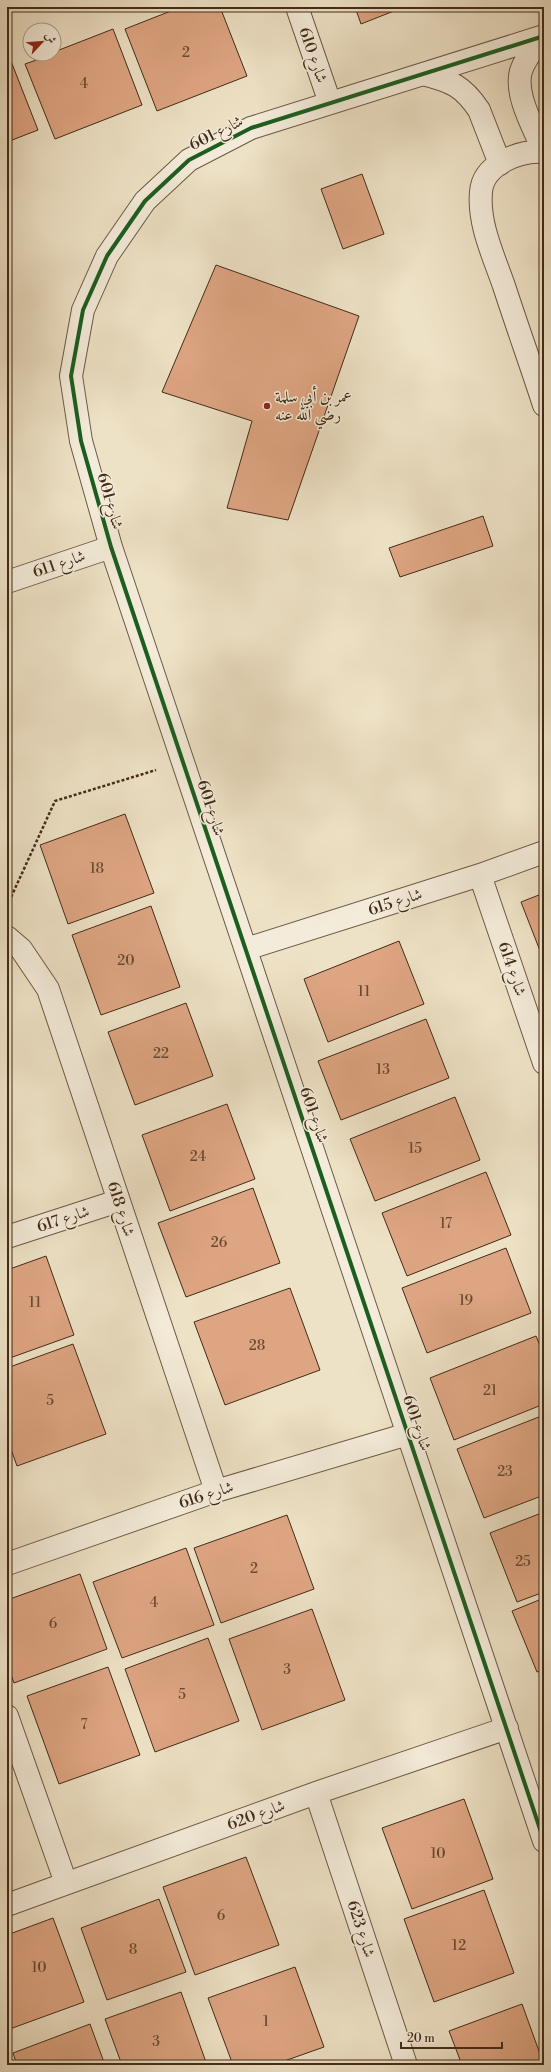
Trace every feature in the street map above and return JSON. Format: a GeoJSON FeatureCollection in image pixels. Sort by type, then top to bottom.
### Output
{"type":"FeatureCollection","features":[{"type":"Feature","properties":{"kind":"street","name":"شارع 610"},"geometry":{"type":"LineString","coordinates":[[297,7],[330,104]]}},
{"type":"Feature","properties":{"kind":"street","name":"شارع 601"},"geometry":{"type":"LineString","coordinates":[[543,36],[251,128],[189,160],[145,201],[107,256],[83,310],[71,376],[81,441],[111,546],[544,1841]]}},
{"type":"Feature","properties":{"kind":"street"},"geometry":{"type":"LineString","coordinates":[[543,36],[527,58],[521,71],[519,84],[521,96],[544,152],[533,151],[500,164],[489,173],[481,192],[484,227],[544,404]]}},
{"type":"Feature","properties":{"kind":"street"},"geometry":{"type":"LineString","coordinates":[[424,74],[449,80],[463,90],[474,103],[479,110],[500,164]]}},
{"type":"Feature","properties":{"kind":"street","name":"شارع 611"},"geometry":{"type":"LineString","coordinates":[[7,582],[111,546]]}},
{"type":"Feature","properties":{"kind":"street","name":"شارع 615"},"geometry":{"type":"LineString","coordinates":[[246,949],[480,875],[544,852]]}},
{"type":"Feature","properties":{"kind":"street","name":"شارع 614"},"geometry":{"type":"LineString","coordinates":[[480,875],[544,1063]]}},
{"type":"Feature","properties":{"kind":"street","name":"شارع 618"},"geometry":{"type":"LineString","coordinates":[[7,938],[21,949],[48,989],[216,1491]]}},
{"type":"Feature","properties":{"kind":"street","name":"شارع 617"},"geometry":{"type":"LineString","coordinates":[[7,1238],[118,1201]]}},
{"type":"Feature","properties":{"kind":"street","name":"شارع 616"},"geometry":{"type":"LineString","coordinates":[[7,1564],[216,1491],[408,1434]]}},
{"type":"Feature","properties":{"kind":"street"},"geometry":{"type":"LineString","coordinates":[[7,1716],[66,1883]]}},
{"type":"Feature","properties":{"kind":"street","name":"شارع 620"},"geometry":{"type":"LineString","coordinates":[[7,1905],[316,1793],[507,1728]]}},
{"type":"Feature","properties":{"kind":"street","name":"شارع 623"},"geometry":{"type":"LineString","coordinates":[[316,1793],[406,2065]]}},
{"type":"Feature","properties":{"kind":"path"},"geometry":{"type":"LineString","coordinates":[[7,906],[55,801],[183,761]]}},
{"type":"Feature","properties":{"kind":"building"},"geometry":{"type":"Polygon","coordinates":[[[181,7],[220,7],[247,76],[157,111],[125,29],[181,7]]]}},
{"type":"Feature","properties":{"kind":"building"},"geometry":{"type":"Polygon","coordinates":[[[355,7],[404,7],[361,24],[355,7]]]}},
{"type":"Feature","properties":{"kind":"building"},"geometry":{"type":"Polygon","coordinates":[[[113,29],[142,105],[55,139],[25,64],[31,62],[62,62],[62,49],[113,29]]]}},
{"type":"Feature","properties":{"kind":"building"},"geometry":{"type":"Polygon","coordinates":[[[7,51],[38,130],[7,142],[7,51]]]}},
{"type":"Feature","properties":{"kind":"building"},"geometry":{"type":"Polygon","coordinates":[[[362,174],[384,234],[343,249],[321,189],[362,174]]]}},
{"type":"Feature","properties":{"kind":"building","name":"عمر بن أبي سلمة رضي الله عنه"},"geometry":{"type":"Polygon","coordinates":[[[216,265],[359,316],[288,520],[227,508],[252,421],[162,392],[216,265]]]}},
{"type":"Feature","properties":{"kind":"building"},"geometry":{"type":"Polygon","coordinates":[[[483,516],[493,546],[400,577],[389,548],[483,516]]]}},
{"type":"Feature","properties":{"kind":"building"},"geometry":{"type":"Polygon","coordinates":[[[125,814],[154,893],[68,924],[40,845],[125,814]]]}},
{"type":"Feature","properties":{"kind":"building"},"geometry":{"type":"Polygon","coordinates":[[[544,893],[544,961],[521,902],[544,893]]]}},
{"type":"Feature","properties":{"kind":"building"},"geometry":{"type":"Polygon","coordinates":[[[151,906],[180,987],[101,1015],[72,935],[151,906]]]}},
{"type":"Feature","properties":{"kind":"building"},"geometry":{"type":"Polygon","coordinates":[[[399,941],[424,1004],[328,1042],[304,979],[399,941]]]}},
{"type":"Feature","properties":{"kind":"building"},"geometry":{"type":"Polygon","coordinates":[[[186,1003],[213,1076],[135,1105],[108,1032],[186,1003]]]}},
{"type":"Feature","properties":{"kind":"building"},"geometry":{"type":"Polygon","coordinates":[[[426,1019],[449,1078],[341,1120],[318,1061],[426,1019]]]}},
{"type":"Feature","properties":{"kind":"building"},"geometry":{"type":"Polygon","coordinates":[[[455,1097],[480,1160],[375,1201],[350,1139],[455,1097]]]}},
{"type":"Feature","properties":{"kind":"building"},"geometry":{"type":"Polygon","coordinates":[[[227,1104],[255,1179],[170,1211],[142,1135],[227,1104]]]}},
{"type":"Feature","properties":{"kind":"building"},"geometry":{"type":"Polygon","coordinates":[[[486,1172],[511,1235],[407,1276],[382,1213],[486,1172]]]}},
{"type":"Feature","properties":{"kind":"building"},"geometry":{"type":"Polygon","coordinates":[[[253,1188],[280,1263],[186,1297],[158,1223],[253,1188]]]}},
{"type":"Feature","properties":{"kind":"building"},"geometry":{"type":"Polygon","coordinates":[[[506,1248],[531,1313],[427,1353],[402,1288],[506,1248]]]}},
{"type":"Feature","properties":{"kind":"building"},"geometry":{"type":"Polygon","coordinates":[[[46,1256],[74,1335],[7,1359],[7,1270],[46,1256]]]}},
{"type":"Feature","properties":{"kind":"building"},"geometry":{"type":"Polygon","coordinates":[[[290,1288],[320,1370],[225,1405],[194,1322],[290,1288]]]}},
{"type":"Feature","properties":{"kind":"building"},"geometry":{"type":"Polygon","coordinates":[[[536,1336],[544,1355],[544,1404],[454,1440],[430,1378],[536,1336]]]}},
{"type":"Feature","properties":{"kind":"building"},"geometry":{"type":"Polygon","coordinates":[[[73,1344],[106,1434],[17,1466],[7,1438],[7,1368],[73,1344]]]}},
{"type":"Feature","properties":{"kind":"building"},"geometry":{"type":"Polygon","coordinates":[[[544,1415],[544,1495],[484,1518],[457,1449],[544,1415]]]}},
{"type":"Feature","properties":{"kind":"building"},"geometry":{"type":"Polygon","coordinates":[[[544,1512],[544,1592],[517,1602],[490,1533],[544,1512]]]}},
{"type":"Feature","properties":{"kind":"building"},"geometry":{"type":"Polygon","coordinates":[[[287,1515],[314,1589],[221,1623],[194,1548],[287,1515]]]}},
{"type":"Feature","properties":{"kind":"building"},"geometry":{"type":"Polygon","coordinates":[[[186,1548],[214,1625],[122,1658],[93,1582],[186,1548]]]}},
{"type":"Feature","properties":{"kind":"building"},"geometry":{"type":"Polygon","coordinates":[[[80,1574],[107,1649],[14,1683],[7,1664],[7,1600],[80,1574]]]}},
{"type":"Feature","properties":{"kind":"building"},"geometry":{"type":"Polygon","coordinates":[[[544,1598],[544,1670],[537,1672],[512,1611],[544,1598]]]}},
{"type":"Feature","properties":{"kind":"building"},"geometry":{"type":"Polygon","coordinates":[[[312,1609],[345,1700],[262,1730],[229,1639],[312,1609]]]}},
{"type":"Feature","properties":{"kind":"building"},"geometry":{"type":"Polygon","coordinates":[[[208,1638],[239,1721],[155,1752],[125,1669],[208,1638]]]}},
{"type":"Feature","properties":{"kind":"building"},"geometry":{"type":"Polygon","coordinates":[[[108,1667],[140,1755],[59,1784],[27,1696],[108,1667]]]}},
{"type":"Feature","properties":{"kind":"building"},"geometry":{"type":"Polygon","coordinates":[[[464,1799],[493,1879],[412,1909],[382,1828],[464,1799]]]}},
{"type":"Feature","properties":{"kind":"building"},"geometry":{"type":"Polygon","coordinates":[[[246,1857],[279,1945],[195,1975],[163,1887],[246,1857]]]}},
{"type":"Feature","properties":{"kind":"building"},"geometry":{"type":"Polygon","coordinates":[[[484,1890],[514,1973],[434,2002],[404,1919],[484,1890]]]}},
{"type":"Feature","properties":{"kind":"building"},"geometry":{"type":"Polygon","coordinates":[[[159,1899],[186,1972],[107,2000],[81,1928],[159,1899]]]}},
{"type":"Feature","properties":{"kind":"building"},"geometry":{"type":"Polygon","coordinates":[[[53,1918],[84,2002],[7,2030],[7,1935],[53,1918]]]}},
{"type":"Feature","properties":{"kind":"building"},"geometry":{"type":"Polygon","coordinates":[[[295,1967],[324,2047],[273,2065],[233,2065],[208,1998],[295,1967]]]}},
{"type":"Feature","properties":{"kind":"building"},"geometry":{"type":"Polygon","coordinates":[[[181,1992],[207,2065],[122,2065],[105,2019],[181,1992]]]}},
{"type":"Feature","properties":{"kind":"building"},"geometry":{"type":"Polygon","coordinates":[[[522,2004],[544,2065],[462,2065],[449,2031],[522,2004]]]}},
{"type":"Feature","properties":{"kind":"building"},"geometry":{"type":"Polygon","coordinates":[[[90,2024],[105,2065],[17,2065],[13,2053],[90,2024]]]}},
{"type":"Feature","properties":{"kind":"cycle path"},"geometry":{"type":"LineString","coordinates":[[544,36],[251,128],[189,160],[145,201],[107,256],[83,310],[71,376],[81,441],[111,547],[544,1841]]}},
{"type":"Feature","properties":{"kind":"place","name":"عمر بن أبي سلمة رضي الله عنه"},"geometry":{"type":"Point","coordinates":[267,406]}}]}
